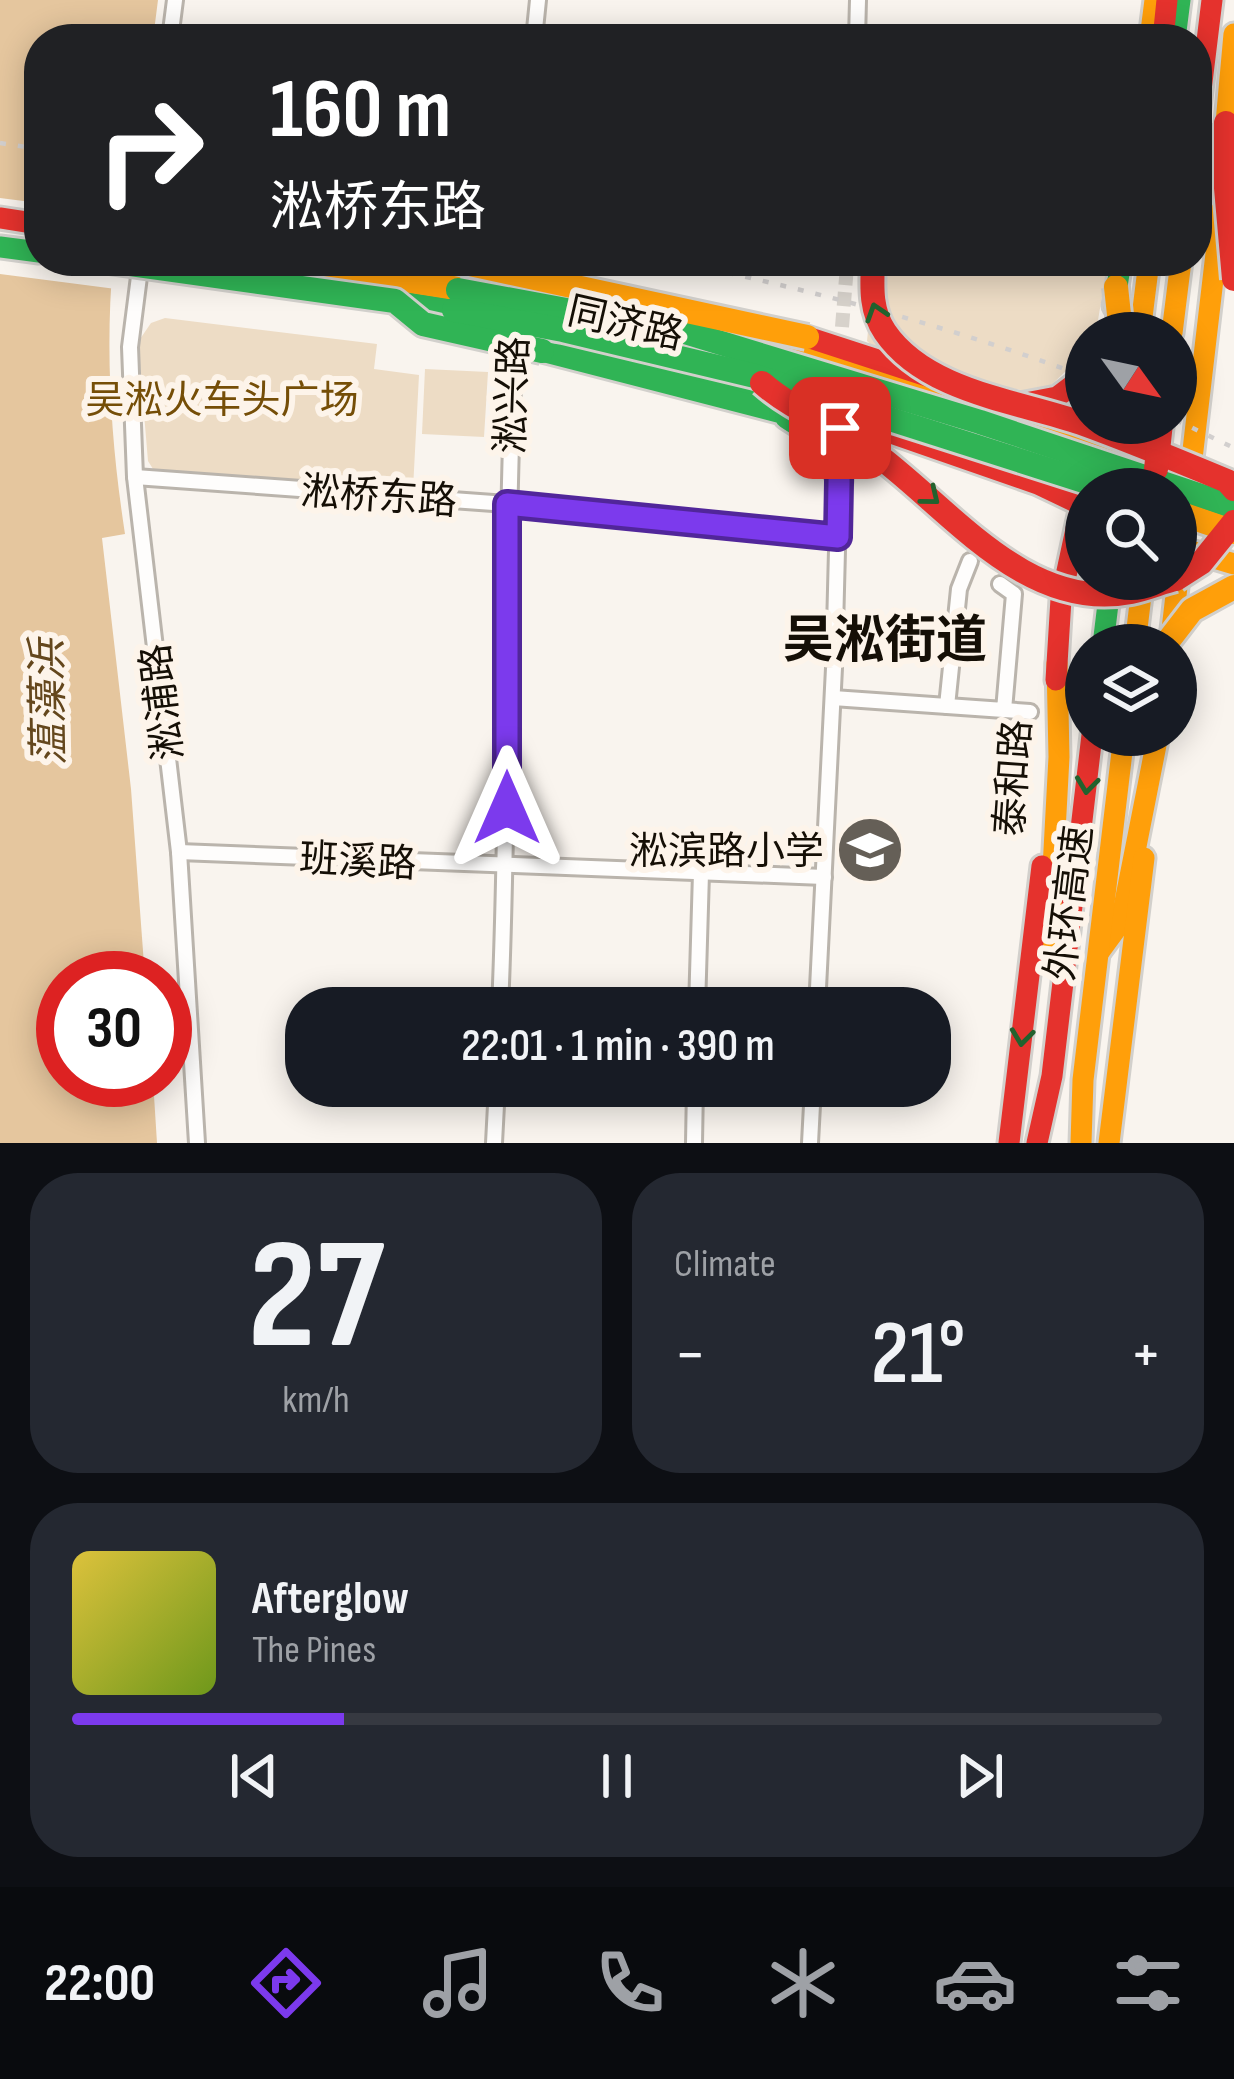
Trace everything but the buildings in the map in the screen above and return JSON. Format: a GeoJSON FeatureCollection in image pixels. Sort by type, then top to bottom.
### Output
{"type":"FeatureCollection","features":[{"type":"Feature","properties":{"kind":"main road"},"geometry":{"type":"LineString","coordinates":[[1234,34],[1226,188],[1234,279]]}},
{"type":"Feature","properties":{"kind":"main road"},"geometry":{"type":"LineString","coordinates":[[1190,468],[1234,109]]}},
{"type":"Feature","properties":{"kind":"main road","name":"同济路"},"geometry":{"type":"LineString","coordinates":[[193,276],[374,304],[720,381],[850,425],[1031,496],[1065,502]]}},
{"type":"Feature","properties":{"kind":"main road"},"geometry":{"type":"LineString","coordinates":[[216,276],[563,330],[755,376],[1065,475]]}},
{"type":"Feature","properties":{"kind":"main road"},"geometry":{"type":"LineString","coordinates":[[366,276],[685,332],[958,415],[1234,507]]}},
{"type":"Feature","properties":{"kind":"main road","name":"同济路"},"geometry":{"type":"LineString","coordinates":[[519,276],[608,304],[827,342]]}},
{"type":"Feature","properties":{"kind":"main road"},"geometry":{"type":"LineString","coordinates":[[525,276],[827,342],[1021,404],[1065,394]]}},
{"type":"Feature","properties":{"kind":"main road"},"geometry":{"type":"LineString","coordinates":[[871,276],[876,323],[903,354],[925,369],[1117,436],[1226,482],[1234,490]]}},
{"type":"Feature","properties":{"kind":"main road"},"geometry":{"type":"LineString","coordinates":[[1112,276],[1121,312]]}},
{"type":"Feature","properties":{"kind":"main road"},"geometry":{"type":"LineString","coordinates":[[1112,312],[1118,276]]}},
{"type":"Feature","properties":{"kind":"main road"},"geometry":{"type":"LineString","coordinates":[[1129,312],[1134,276]]}},
{"type":"Feature","properties":{"kind":"main road"},"geometry":{"type":"LineString","coordinates":[[1143,312],[1147,276]]}},
{"type":"Feature","properties":{"kind":"main road"},"geometry":{"type":"LineString","coordinates":[[1174,312],[1178,276]]}},
{"type":"Feature","properties":{"kind":"main road"},"geometry":{"type":"LineString","coordinates":[[395,301],[423,324],[850,425]]}},
{"type":"Feature","properties":{"kind":"main road"},"geometry":{"type":"LineString","coordinates":[[827,342],[864,373],[1065,425]]}},
{"type":"Feature","properties":{"kind":"main road"},"geometry":{"type":"LineString","coordinates":[[755,376],[778,399],[870,449],[989,548],[1043,584],[1065,591]]}},
{"type":"Feature","properties":{"kind":"main road"},"geometry":{"type":"LineString","coordinates":[[769,406],[802,429],[841,482]]}},
{"type":"Feature","properties":{"kind":"main road"},"geometry":{"type":"LineString","coordinates":[[1130,444],[1234,475]]}},
{"type":"Feature","properties":{"kind":"main road"},"geometry":{"type":"LineString","coordinates":[[1190,465],[1234,490]]}},
{"type":"Feature","properties":{"kind":"main road"},"geometry":{"type":"LineString","coordinates":[[1197,519],[1234,532]]}},
{"type":"Feature","properties":{"kind":"main road"},"geometry":{"type":"LineString","coordinates":[[1197,566],[1234,522]]}},
{"type":"Feature","properties":{"kind":"main road"},"geometry":{"type":"LineString","coordinates":[[1197,553],[1234,565]]}},
{"type":"Feature","properties":{"kind":"main road","name":"泰和路"},"geometry":{"type":"LineString","coordinates":[[1009,1143],[1038,911],[1065,582]]}},
{"type":"Feature","properties":{"kind":"main road"},"geometry":{"type":"LineString","coordinates":[[1182,624],[1192,610],[1234,587]]}},
{"type":"Feature","properties":{"kind":"main road"},"geometry":{"type":"LineString","coordinates":[[1057,663],[1059,757],[1048,943],[1064,977]]}},
{"type":"Feature","properties":{"kind":"main road","name":"外环高速"},"geometry":{"type":"LineString","coordinates":[[1037,1143],[1052,1076],[1090,756]]}},
{"type":"Feature","properties":{"kind":"main road","name":"外环高速"},"geometry":{"type":"LineString","coordinates":[[1081,1143],[1083,1080],[1122,756]]}},
{"type":"Feature","properties":{"kind":"main road"},"geometry":{"type":"LineString","coordinates":[[1098,954],[1121,922],[1155,756]]}},
{"type":"Feature","properties":{"kind":"main road"},"geometry":{"type":"LineString","coordinates":[[1109,1143],[1156,756]]}},
{"type":"Feature","properties":{"kind":"main road","name":"外环高速"},"geometry":{"type":"LineString","coordinates":[[1052,1076],[1060,1143]]}},
{"type":"Feature","properties":{"kind":"main road","name":"外环高速"},"geometry":{"type":"LineString","coordinates":[[1060,1143],[1083,1080]]}},
{"type":"Feature","properties":{"kind":"street","name":"淞浦路"},"geometry":{"type":"LineString","coordinates":[[140,276],[130,347],[135,478],[179,852],[197,1143]]}},
{"type":"Feature","properties":{"kind":"street","name":"淞兴路"},"geometry":{"type":"LineString","coordinates":[[501,987],[507,867],[507,504],[513,276]]}},
{"type":"Feature","properties":{"kind":"street"},"geometry":{"type":"LineString","coordinates":[[818,987],[841,482],[850,425]]}},
{"type":"Feature","properties":{"kind":"street","name":"淞桥东路"},"geometry":{"type":"LineString","coordinates":[[135,478],[507,504],[838,537]]}},
{"type":"Feature","properties":{"kind":"street"},"geometry":{"type":"LineString","coordinates":[[947,706],[959,589],[970,561]]}},
{"type":"Feature","properties":{"kind":"street"},"geometry":{"type":"LineString","coordinates":[[1000,584],[1014,594],[1004,710]]}},
{"type":"Feature","properties":{"kind":"street"},"geometry":{"type":"LineString","coordinates":[[832,698],[1030,712]]}},
{"type":"Feature","properties":{"kind":"street","name":"班溪路"},"geometry":{"type":"LineString","coordinates":[[179,852],[824,877]]}},
{"type":"Feature","properties":{"kind":"street"},"geometry":{"type":"LineString","coordinates":[[698,987],[701,872]]}},
{"type":"Feature","properties":{"kind":"street"},"geometry":{"type":"LineString","coordinates":[[494,1143],[496,1107]]}},
{"type":"Feature","properties":{"kind":"street"},"geometry":{"type":"LineString","coordinates":[[694,1143],[695,1107]]}},
{"type":"Feature","properties":{"kind":"street"},"geometry":{"type":"LineString","coordinates":[[810,1143],[812,1107]]}},
{"type":"Feature","properties":{"kind":"green space"},"geometry":{"type":"Polygon","coordinates":[[[874,276],[1105,276],[1099,312],[1065,312],[1065,372],[1048,388],[1035,393],[889,362],[867,341],[874,276]]]}},
{"type":"Feature","properties":{"kind":"green space","name":"吴淞火车头广场"},"geometry":{"type":"Polygon","coordinates":[[[165,318],[377,344],[374,369],[419,375],[413,489],[153,469],[148,461],[138,342],[151,323],[165,318]]]}},
{"type":"Feature","properties":{"kind":"green space"},"geometry":{"type":"Polygon","coordinates":[[[425,369],[488,372],[484,437],[422,434],[425,369]]]}},
{"type":"Feature","properties":{"kind":"water","name":"蕰藻浜"},"geometry":{"type":"Polygon","coordinates":[[[0,0],[158,0],[155,24],[24,24],[24,276],[112,276],[111,398],[125,534],[102,538],[131,789],[143,951],[36,951],[36,1107],[155,1107],[157,1143],[0,1143],[0,0]]]}},
{"type":"Feature","properties":{"kind":"pier"},"geometry":{"type":"Polygon","coordinates":[[[0,198],[24,201],[24,276],[117,276],[116,289],[0,274],[0,198]]]}},
{"type":"Feature","properties":{"kind":"tunnel"},"geometry":{"type":"LineString","coordinates":[[842,327],[846,276]]}},
{"type":"Feature","properties":{"kind":"railway"},"geometry":{"type":"LineString","coordinates":[[0,143],[24,147]]}},
{"type":"Feature","properties":{"kind":"railway"},"geometry":{"type":"LineString","coordinates":[[740,276],[883,312],[1065,370]]}},
{"type":"Feature","properties":{"kind":"railway"},"geometry":{"type":"LineString","coordinates":[[1197,430],[1234,448]]}},
{"type":"Feature","properties":{"kind":"traffic: fast"},"geometry":{"type":"LineString","coordinates":[[1177,24],[1180,0]]}},
{"type":"Feature","properties":{"kind":"traffic: fast"},"geometry":{"type":"LineString","coordinates":[[0,247],[24,250]]}},
{"type":"Feature","properties":{"kind":"traffic: fast"},"geometry":{"type":"LineString","coordinates":[[216,276],[395,301],[423,324],[542,351]]}},
{"type":"Feature","properties":{"kind":"traffic: fast"},"geometry":{"type":"LineString","coordinates":[[1114,306],[1119,276]]}},
{"type":"Feature","properties":{"kind":"traffic: fast"},"geometry":{"type":"LineString","coordinates":[[458,290],[685,332],[980,422],[1234,507]]}},
{"type":"Feature","properties":{"kind":"traffic: fast"},"geometry":{"type":"LineString","coordinates":[[395,301],[454,310]]}},
{"type":"Feature","properties":{"kind":"traffic: fast"},"geometry":{"type":"LineString","coordinates":[[454,310],[563,330],[755,376],[1065,475]]}},
{"type":"Feature","properties":{"kind":"traffic: fast"},"geometry":{"type":"LineString","coordinates":[[566,345],[781,398]]}},
{"type":"Feature","properties":{"kind":"traffic: fast"},"geometry":{"type":"LineString","coordinates":[[542,351],[840,428],[860,422]]}},
{"type":"Feature","properties":{"kind":"traffic: fast"},"geometry":{"type":"LineString","coordinates":[[786,418],[803,429],[841,481]]}},
{"type":"Feature","properties":{"kind":"traffic: fast"},"geometry":{"type":"LineString","coordinates":[[1106,624],[1108,600]]}},
{"type":"Feature","properties":{"kind":"traffic: slow"},"geometry":{"type":"LineString","coordinates":[[1152,24],[1155,0]]}},
{"type":"Feature","properties":{"kind":"traffic: slow"},"geometry":{"type":"LineString","coordinates":[[1226,123],[1234,34]]}},
{"type":"Feature","properties":{"kind":"traffic: slow"},"geometry":{"type":"LineString","coordinates":[[1173,624],[1221,211]]}},
{"type":"Feature","properties":{"kind":"traffic: slow"},"geometry":{"type":"LineString","coordinates":[[369,276],[458,290]]}},
{"type":"Feature","properties":{"kind":"traffic: slow"},"geometry":{"type":"LineString","coordinates":[[458,276],[579,299]]}},
{"type":"Feature","properties":{"kind":"traffic: slow"},"geometry":{"type":"LineString","coordinates":[[525,276],[807,337]]}},
{"type":"Feature","properties":{"kind":"traffic: slow"},"geometry":{"type":"LineString","coordinates":[[1143,312],[1147,276]]}},
{"type":"Feature","properties":{"kind":"traffic: slow"},"geometry":{"type":"LineString","coordinates":[[1175,312],[1179,276]]}},
{"type":"Feature","properties":{"kind":"traffic: slow"},"geometry":{"type":"LineString","coordinates":[[1116,287],[1119,312]]}},
{"type":"Feature","properties":{"kind":"traffic: slow"},"geometry":{"type":"LineString","coordinates":[[760,343],[1166,468]]}},
{"type":"Feature","properties":{"kind":"traffic: slow"},"geometry":{"type":"LineString","coordinates":[[1197,519],[1234,532]]}},
{"type":"Feature","properties":{"kind":"traffic: slow"},"geometry":{"type":"LineString","coordinates":[[1197,553],[1234,564]]}},
{"type":"Feature","properties":{"kind":"traffic: slow"},"geometry":{"type":"LineString","coordinates":[[1181,624],[1192,610],[1234,587]]}},
{"type":"Feature","properties":{"kind":"traffic: slow"},"geometry":{"type":"LineString","coordinates":[[1138,624],[1140,600]]}},
{"type":"Feature","properties":{"kind":"traffic: slow"},"geometry":{"type":"LineString","coordinates":[[1057,663],[1059,757],[1049,943],[1063,975]]}},
{"type":"Feature","properties":{"kind":"traffic: slow"},"geometry":{"type":"LineString","coordinates":[[1081,1143],[1083,1080],[1122,756]]}},
{"type":"Feature","properties":{"kind":"traffic: slow"},"geometry":{"type":"LineString","coordinates":[[1099,952],[1121,922],[1154,756]]}},
{"type":"Feature","properties":{"kind":"traffic: slow"},"geometry":{"type":"LineString","coordinates":[[1109,1143],[1144,858]]}},
{"type":"Feature","properties":{"kind":"traffic: jam"},"geometry":{"type":"LineString","coordinates":[[1165,24],[1167,0]]}},
{"type":"Feature","properties":{"kind":"traffic: jam"},"geometry":{"type":"LineString","coordinates":[[1209,24],[1212,0]]}},
{"type":"Feature","properties":{"kind":"traffic: jam"},"geometry":{"type":"LineString","coordinates":[[1226,123],[1234,279]]}},
{"type":"Feature","properties":{"kind":"traffic: jam"},"geometry":{"type":"LineString","coordinates":[[0,218],[24,222]]}},
{"type":"Feature","properties":{"kind":"traffic: jam"},"geometry":{"type":"LineString","coordinates":[[873,276],[880,324],[924,368],[975,392],[1118,437],[1227,481],[1234,489]]}},
{"type":"Feature","properties":{"kind":"traffic: jam"},"geometry":{"type":"LineString","coordinates":[[807,337],[930,377]]}},
{"type":"Feature","properties":{"kind":"traffic: jam"},"geometry":{"type":"LineString","coordinates":[[762,383],[872,451],[990,550],[1022,571],[1065,588]]}},
{"type":"Feature","properties":{"kind":"traffic: jam"},"geometry":{"type":"LineString","coordinates":[[1020,404],[1065,391]]}},
{"type":"Feature","properties":{"kind":"traffic: jam"},"geometry":{"type":"LineString","coordinates":[[851,419],[1065,497]]}},
{"type":"Feature","properties":{"kind":"traffic: jam"},"geometry":{"type":"LineString","coordinates":[[1156,468],[1159,444]]}},
{"type":"Feature","properties":{"kind":"traffic: jam"},"geometry":{"type":"LineString","coordinates":[[1197,566],[1234,522]]}},
{"type":"Feature","properties":{"kind":"traffic: jam"},"geometry":{"type":"LineString","coordinates":[[1056,680],[1065,580]]}},
{"type":"Feature","properties":{"kind":"traffic: jam"},"geometry":{"type":"LineString","coordinates":[[1037,1143],[1052,1076],[1090,756]]}},
{"type":"Feature","properties":{"kind":"traffic: jam"},"geometry":{"type":"LineString","coordinates":[[1009,1143],[1042,866]]}},
{"type":"Feature","properties":{"kind":"place","name":"淞滨路小学"},"geometry":{"type":"Point","coordinates":[870,850]}},
{"type":"Feature","properties":{"kind":"district","name":"吴淞街道"},"geometry":{"type":"Point","coordinates":[885,639]}},
{"type":"Feature","properties":{"kind":"route"},"geometry":{"type":"LineString","coordinates":[[507,808],[507,504],[838,537],[840,428]]}}]}
